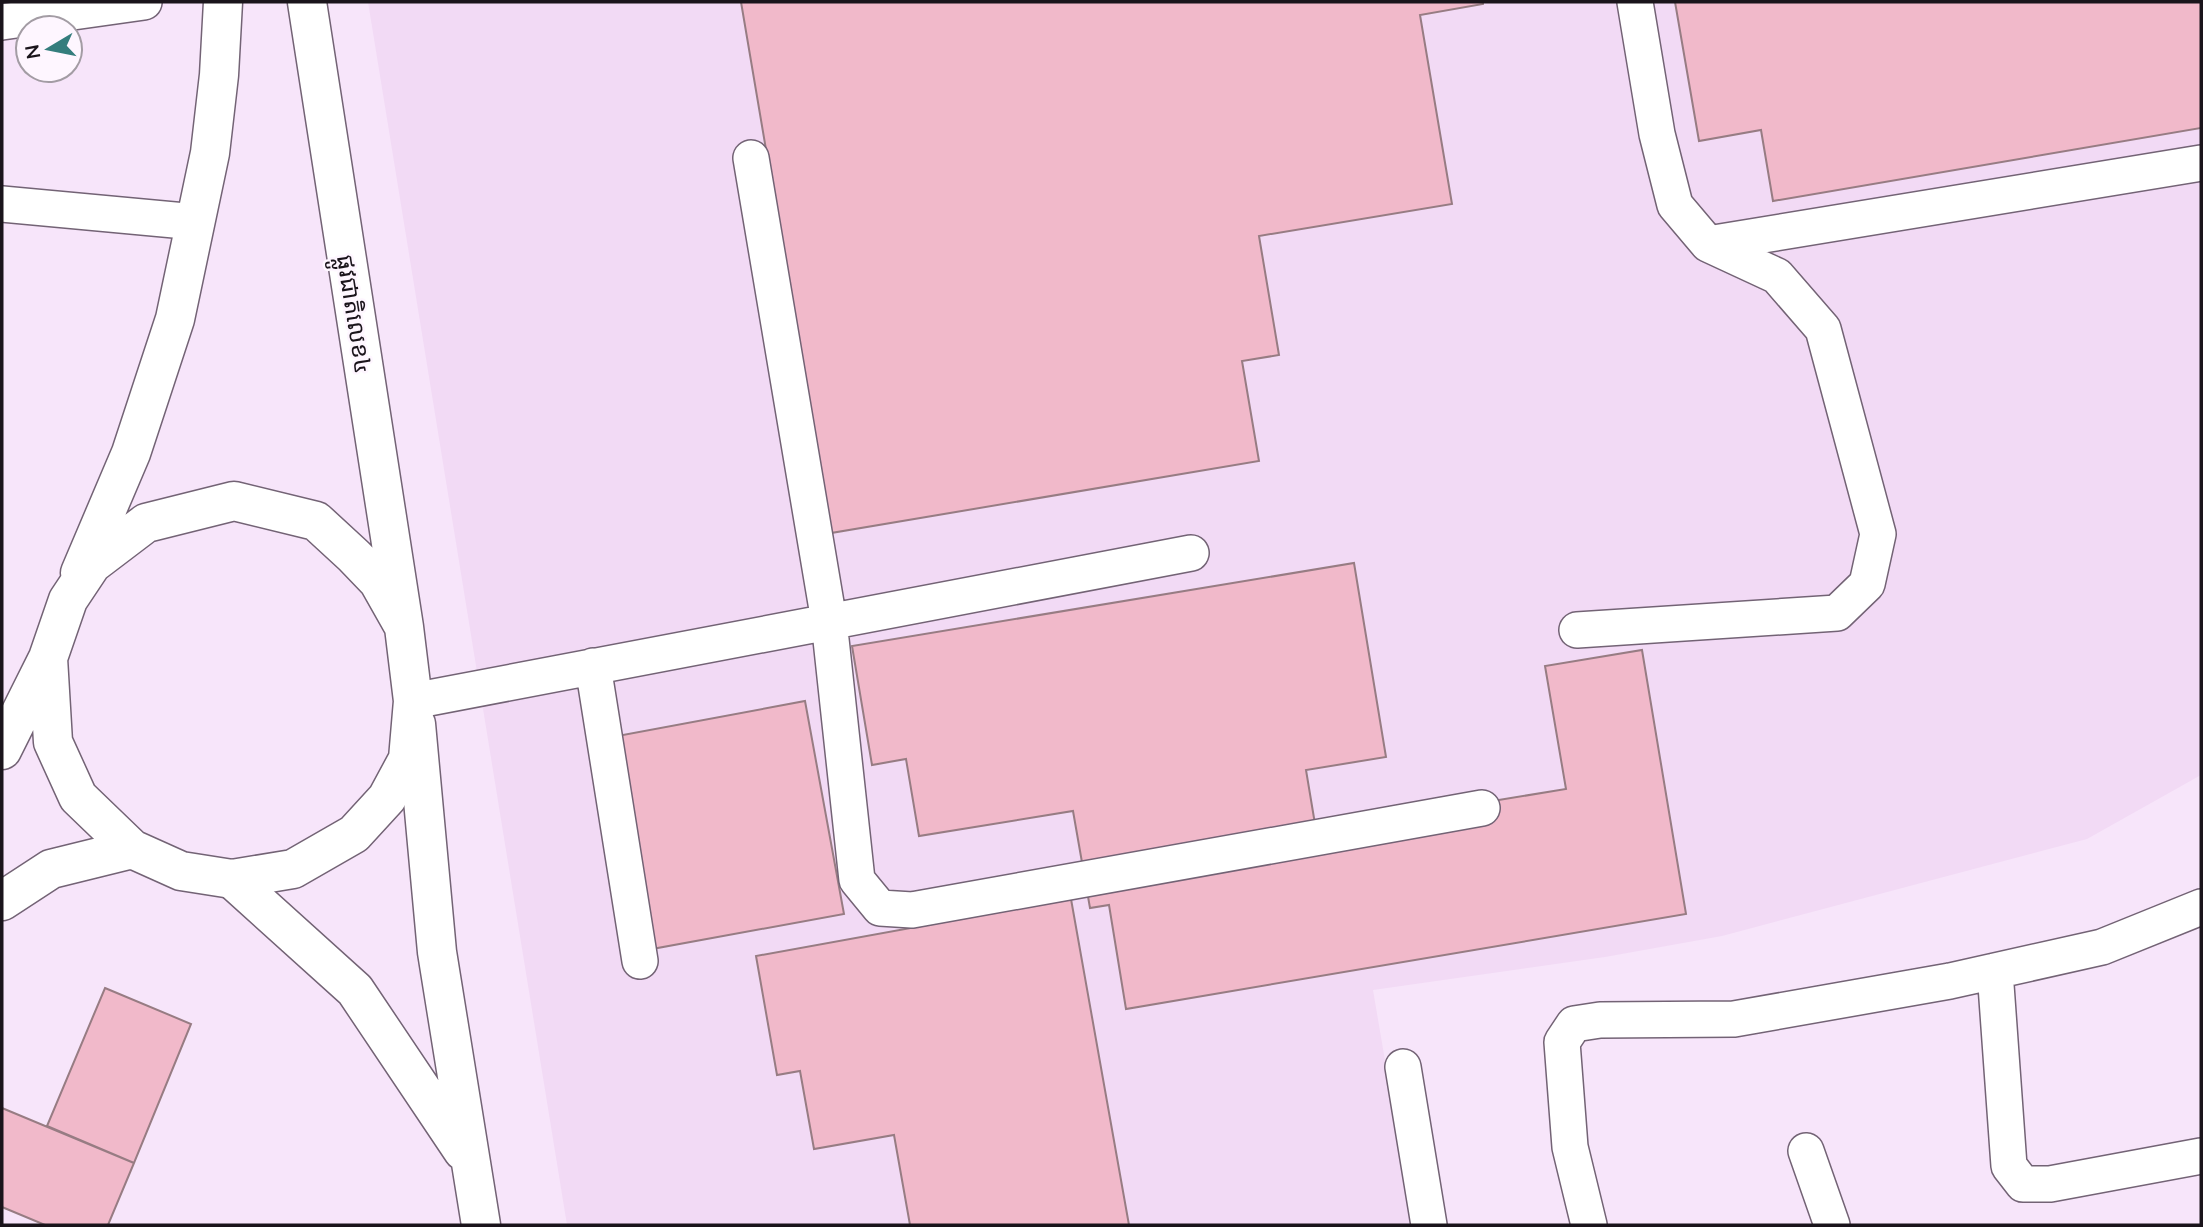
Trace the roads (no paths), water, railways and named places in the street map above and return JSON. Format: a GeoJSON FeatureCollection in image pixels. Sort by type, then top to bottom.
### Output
{"type":"FeatureCollection","features":[{"type":"Feature","properties":{"kind":"main road"},"geometry":{"type":"LineString","coordinates":[[2,750],[48,658],[68,600],[131,453],[175,319],[212,140],[223,2]]}},
{"type":"Feature","properties":{"kind":"main road","name":"ផ្លូវជាតិលេខ៤"},"geometry":{"type":"LineString","coordinates":[[307,2],[414,701]]}},
{"type":"Feature","properties":{"kind":"main road"},"geometry":{"type":"LineString","coordinates":[[68,600],[93,565],[146,523],[234,501],[316,522],[354,555],[378,582],[404,627]]}},
{"type":"Feature","properties":{"kind":"main road"},"geometry":{"type":"LineString","coordinates":[[48,658],[53,742],[78,797],[132,849],[181,871],[232,879],[293,869],[354,834],[387,799],[408,759],[414,701]]}},
{"type":"Feature","properties":{"kind":"main road"},"geometry":{"type":"LineString","coordinates":[[414,701],[437,952],[481,1225]]}},
{"type":"Feature","properties":{"kind":"main road"},"geometry":{"type":"LineString","coordinates":[[2,901],[51,869],[132,849]]}},
{"type":"Feature","properties":{"kind":"main road"},"geometry":{"type":"LineString","coordinates":[[232,879],[355,990],[470,1162]]}},
{"type":"Feature","properties":{"kind":"street"},"geometry":{"type":"LineString","coordinates":[[2,22],[144,2]]}},
{"type":"Feature","properties":{"kind":"street"},"geometry":{"type":"LineString","coordinates":[[1577,630],[1836,613],[1867,584],[1878,534],[1824,329],[1777,276],[1708,244],[1675,205],[1657,134],[1635,2]]}},
{"type":"Feature","properties":{"kind":"street"},"geometry":{"type":"LineString","coordinates":[[751,158],[829,621],[857,880],[880,908],[912,910],[1482,808]]}},
{"type":"Feature","properties":{"kind":"street"},"geometry":{"type":"LineString","coordinates":[[1708,244],[2201,163]]}},
{"type":"Feature","properties":{"kind":"street"},"geometry":{"type":"LineString","coordinates":[[2,204],[196,222]]}},
{"type":"Feature","properties":{"kind":"street"},"geometry":{"type":"LineString","coordinates":[[414,701],[1191,553]]}},
{"type":"Feature","properties":{"kind":"street"},"geometry":{"type":"LineString","coordinates":[[593,666],[640,961]]}},
{"type":"Feature","properties":{"kind":"street"},"geometry":{"type":"LineString","coordinates":[[1589,1225],[1570,1147],[1564,1069],[1562,1042],[1574,1024],[1600,1020],[1734,1019],[1995,971],[2102,947],[2201,908]]}},
{"type":"Feature","properties":{"kind":"street"},"geometry":{"type":"LineString","coordinates":[[1995,971],[2009,1166],[2023,1184],[2050,1184],[2201,1156]]}},
{"type":"Feature","properties":{"kind":"street"},"geometry":{"type":"LineString","coordinates":[[1403,1068],[1429,1225]]}},
{"type":"Feature","properties":{"kind":"street"},"geometry":{"type":"LineString","coordinates":[[1806,1151],[1832,1225]]}}]}
